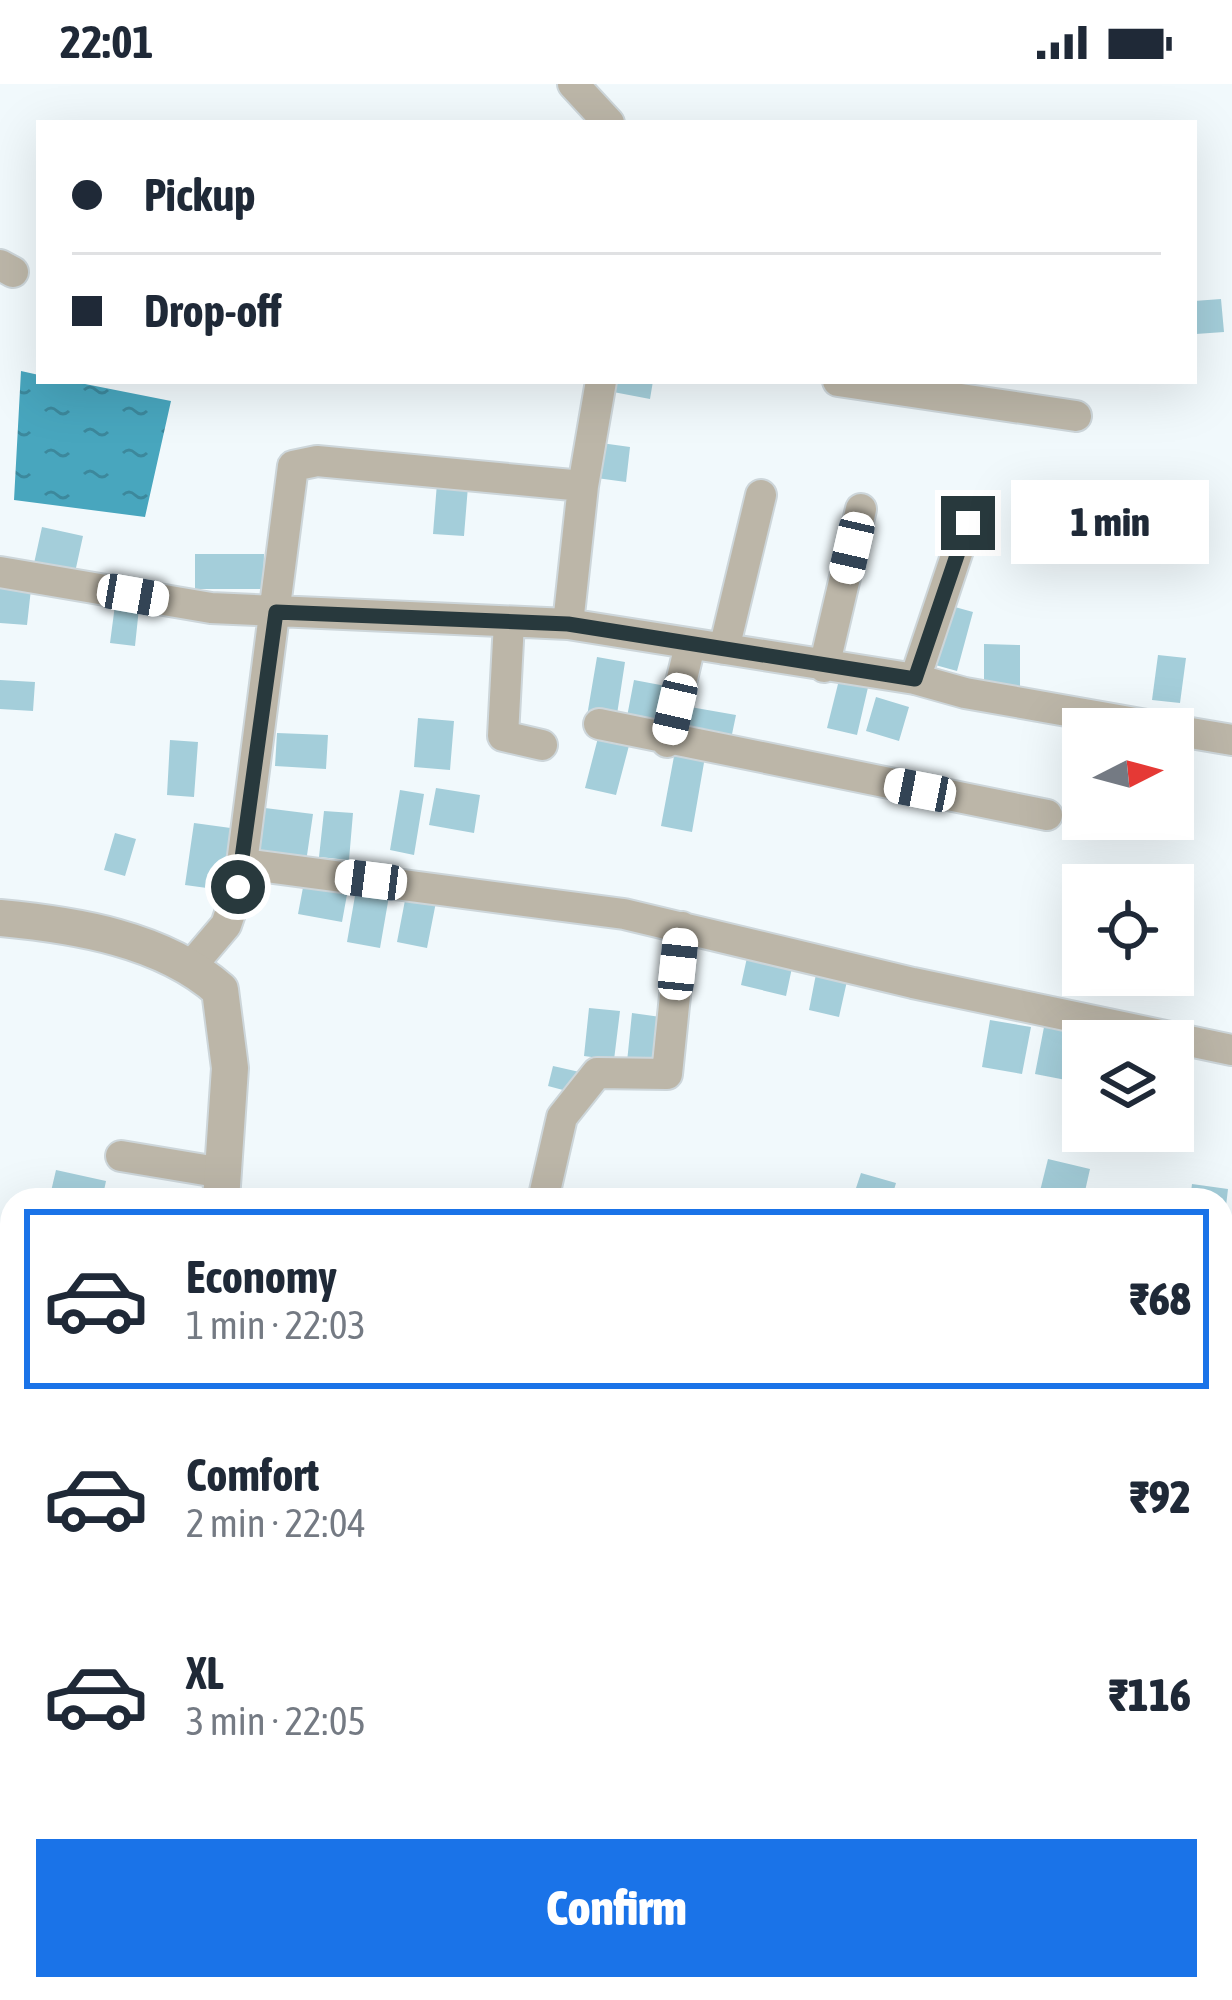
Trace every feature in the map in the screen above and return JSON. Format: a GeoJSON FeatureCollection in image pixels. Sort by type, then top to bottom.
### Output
{"type":"FeatureCollection","features":[{"type":"Feature","properties":{"kind":"street"},"geometry":{"type":"LineString","coordinates":[[573,84],[606,120]]}},
{"type":"Feature","properties":{"kind":"street"},"geometry":{"type":"LineString","coordinates":[[568,624],[583,486],[600,384]]}},
{"type":"Feature","properties":{"kind":"street"},"geometry":{"type":"LineString","coordinates":[[858,384],[1076,416]]}},
{"type":"Feature","properties":{"kind":"street"},"geometry":{"type":"LineString","coordinates":[[193,965],[226,925],[243,864],[293,466],[317,461],[583,486]]}},
{"type":"Feature","properties":{"kind":"street"},"geometry":{"type":"LineString","coordinates":[[724,649],[761,494]]}},
{"type":"Feature","properties":{"kind":"street"},"geometry":{"type":"LineString","coordinates":[[824,668],[861,508]]}},
{"type":"Feature","properties":{"kind":"street"},"geometry":{"type":"LineString","coordinates":[[915,679],[968,523]]}},
{"type":"Feature","properties":{"kind":"street"},"geometry":{"type":"LineString","coordinates":[[0,572],[212,608],[568,624],[915,679],[1062,710]]}},
{"type":"Feature","properties":{"kind":"street"},"geometry":{"type":"LineString","coordinates":[[509,622],[503,736],[542,745]]}},
{"type":"Feature","properties":{"kind":"street"},"geometry":{"type":"LineString","coordinates":[[668,742],[690,645]]}},
{"type":"Feature","properties":{"kind":"street"},"geometry":{"type":"LineString","coordinates":[[599,724],[668,742],[1047,814]]}},
{"type":"Feature","properties":{"kind":"street"},"geometry":{"type":"LineString","coordinates":[[1194,733],[1232,740]]}},
{"type":"Feature","properties":{"kind":"street"},"geometry":{"type":"LineString","coordinates":[[243,864],[624,914],[1232,1050]]}},
{"type":"Feature","properties":{"kind":"street"},"geometry":{"type":"LineString","coordinates":[[0,918],[84,930],[193,965],[220,990],[228,1025],[222,1186],[122,1156]]}},
{"type":"Feature","properties":{"kind":"street"},"geometry":{"type":"LineString","coordinates":[[546,1188],[562,1117],[597,1072],[667,1074],[682,927]]}},
{"type":"Feature","properties":{"kind":"water"},"geometry":{"type":"Polygon","coordinates":[[[21,371],[36,374],[36,384],[85,384],[171,401],[145,517],[14,500],[21,371]]]}},
{"type":"Feature","properties":{"kind":"building"},"geometry":{"type":"Polygon","coordinates":[[[1221,299],[1224,332],[1197,334],[1197,301],[1221,299]]]}},
{"type":"Feature","properties":{"kind":"building"},"geometry":{"type":"Polygon","coordinates":[[[609,384],[652,384],[650,399],[608,391],[609,384]]]}},
{"type":"Feature","properties":{"kind":"building"},"geometry":{"type":"Polygon","coordinates":[[[594,442],[630,447],[626,482],[589,477],[594,442]]]}},
{"type":"Feature","properties":{"kind":"building"},"geometry":{"type":"Polygon","coordinates":[[[437,483],[468,486],[464,536],[433,534],[437,483]]]}},
{"type":"Feature","properties":{"kind":"building"},"geometry":{"type":"Polygon","coordinates":[[[42,527],[83,536],[74,577],[33,568],[42,527]]]}},
{"type":"Feature","properties":{"kind":"building"},"geometry":{"type":"Polygon","coordinates":[[[195,554],[264,554],[263,589],[195,589],[195,554]]]}},
{"type":"Feature","properties":{"kind":"building"},"geometry":{"type":"Polygon","coordinates":[[[0,586],[31,589],[27,625],[0,623],[0,586]]]}},
{"type":"Feature","properties":{"kind":"building"},"geometry":{"type":"Polygon","coordinates":[[[944,604],[973,612],[957,671],[928,663],[944,604]]]}},
{"type":"Feature","properties":{"kind":"building"},"geometry":{"type":"Polygon","coordinates":[[[115,605],[139,608],[135,646],[110,643],[115,605]]]}},
{"type":"Feature","properties":{"kind":"building"},"geometry":{"type":"Polygon","coordinates":[[[984,644],[1020,645],[1020,689],[984,689],[984,644]]]}},
{"type":"Feature","properties":{"kind":"building"},"geometry":{"type":"Polygon","coordinates":[[[1158,655],[1186,658],[1180,703],[1152,700],[1158,655]]]}},
{"type":"Feature","properties":{"kind":"building"},"geometry":{"type":"Polygon","coordinates":[[[597,657],[625,662],[616,721],[587,716],[597,657]]]}},
{"type":"Feature","properties":{"kind":"building"},"geometry":{"type":"Polygon","coordinates":[[[840,676],[869,683],[857,735],[827,728],[840,676]]]}},
{"type":"Feature","properties":{"kind":"building"},"geometry":{"type":"Polygon","coordinates":[[[0,680],[35,682],[33,711],[0,709],[0,680]]]}},
{"type":"Feature","properties":{"kind":"building"},"geometry":{"type":"Polygon","coordinates":[[[634,680],[671,687],[663,729],[626,722],[634,680]]]}},
{"type":"Feature","properties":{"kind":"building"},"geometry":{"type":"Polygon","coordinates":[[[876,697],[909,707],[899,741],[866,731],[876,697]]]}},
{"type":"Feature","properties":{"kind":"building"},"geometry":{"type":"Polygon","coordinates":[[[679,705],[736,715],[731,739],[674,728],[679,705]]]}},
{"type":"Feature","properties":{"kind":"building"},"geometry":{"type":"Polygon","coordinates":[[[418,718],[454,721],[450,770],[414,767],[418,718]]]}},
{"type":"Feature","properties":{"kind":"building"},"geometry":{"type":"Polygon","coordinates":[[[600,730],[631,738],[616,795],[585,788],[600,730]]]}},
{"type":"Feature","properties":{"kind":"building"},"geometry":{"type":"Polygon","coordinates":[[[277,733],[328,735],[326,769],[275,766],[277,733]]]}},
{"type":"Feature","properties":{"kind":"building"},"geometry":{"type":"Polygon","coordinates":[[[170,740],[198,742],[194,797],[167,795],[170,740]]]}},
{"type":"Feature","properties":{"kind":"building"},"geometry":{"type":"Polygon","coordinates":[[[675,751],[705,757],[692,832],[661,826],[675,751]]]}},
{"type":"Feature","properties":{"kind":"building"},"geometry":{"type":"Polygon","coordinates":[[[436,788],[480,795],[474,833],[429,825],[436,788]]]}},
{"type":"Feature","properties":{"kind":"building"},"geometry":{"type":"Polygon","coordinates":[[[400,790],[424,794],[414,855],[390,850],[400,790]]]}},
{"type":"Feature","properties":{"kind":"building"},"geometry":{"type":"Polygon","coordinates":[[[265,808],[313,814],[305,869],[258,862],[265,808]]]}},
{"type":"Feature","properties":{"kind":"building"},"geometry":{"type":"Polygon","coordinates":[[[324,811],[353,813],[349,860],[319,857],[324,811]]]}},
{"type":"Feature","properties":{"kind":"building"},"geometry":{"type":"Polygon","coordinates":[[[194,823],[238,829],[229,891],[185,885],[194,823]]]}},
{"type":"Feature","properties":{"kind":"building"},"geometry":{"type":"Polygon","coordinates":[[[115,833],[136,839],[125,876],[104,870],[115,833]]]}},
{"type":"Feature","properties":{"kind":"building"},"geometry":{"type":"Polygon","coordinates":[[[304,882],[348,889],[342,922],[298,914],[304,882]]]}},
{"type":"Feature","properties":{"kind":"building"},"geometry":{"type":"Polygon","coordinates":[[[356,890],[389,896],[380,948],[347,942],[356,890]]]}},
{"type":"Feature","properties":{"kind":"building"},"geometry":{"type":"Polygon","coordinates":[[[406,895],[436,902],[427,948],[397,942],[406,895]]]}},
{"type":"Feature","properties":{"kind":"building"},"geometry":{"type":"Polygon","coordinates":[[[748,953],[793,963],[786,996],[741,985],[748,953]]]}},
{"type":"Feature","properties":{"kind":"building"},"geometry":{"type":"Polygon","coordinates":[[[816,974],[847,981],[839,1017],[809,1010],[816,974]]]}},
{"type":"Feature","properties":{"kind":"building"},"geometry":{"type":"Polygon","coordinates":[[[589,1008],[620,1011],[614,1060],[584,1056],[589,1008]]]}},
{"type":"Feature","properties":{"kind":"building"},"geometry":{"type":"Polygon","coordinates":[[[632,1013],[668,1018],[662,1067],[627,1062],[632,1013]]]}},
{"type":"Feature","properties":{"kind":"building"},"geometry":{"type":"Polygon","coordinates":[[[990,1020],[1031,1027],[1022,1074],[982,1067],[990,1020]]]}},
{"type":"Feature","properties":{"kind":"building"},"geometry":{"type":"Polygon","coordinates":[[[1044,1027],[1062,1030],[1062,1079],[1035,1074],[1044,1027]]]}},
{"type":"Feature","properties":{"kind":"building"},"geometry":{"type":"Polygon","coordinates":[[[553,1066],[584,1073],[578,1094],[548,1086],[553,1066]]]}},
{"type":"Feature","properties":{"kind":"building"},"geometry":{"type":"Polygon","coordinates":[[[1048,1159],[1090,1169],[1086,1188],[1041,1188],[1048,1159]]]}},
{"type":"Feature","properties":{"kind":"building"},"geometry":{"type":"Polygon","coordinates":[[[56,1170],[106,1181],[105,1188],[52,1188],[56,1170]]]}},
{"type":"Feature","properties":{"kind":"building"},"geometry":{"type":"Polygon","coordinates":[[[861,1173],[896,1183],[895,1188],[856,1188],[861,1173]]]}},
{"type":"Feature","properties":{"kind":"route"},"geometry":{"type":"LineString","coordinates":[[238,887],[276,612],[568,624],[915,679],[968,523]]}}]}
